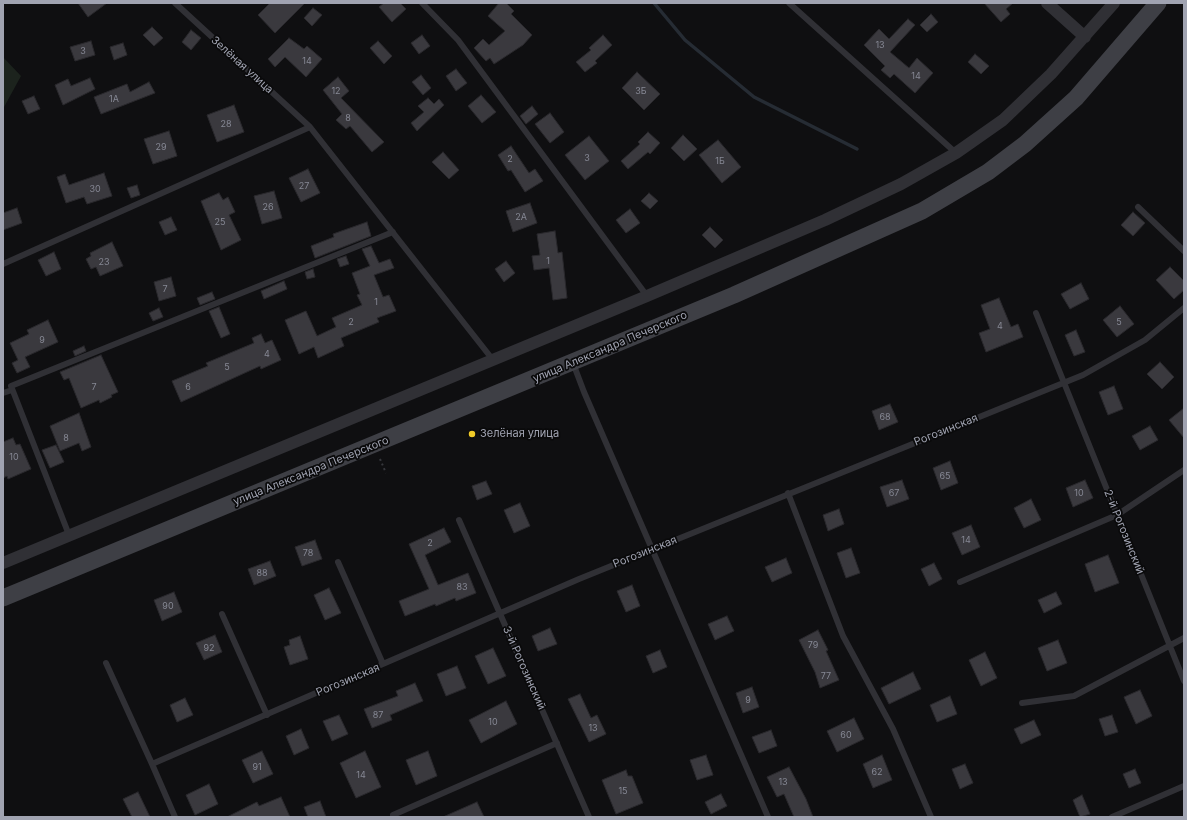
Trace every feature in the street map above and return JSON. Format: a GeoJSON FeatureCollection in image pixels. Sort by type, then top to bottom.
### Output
{"type":"FeatureCollection","features":[{"type":"Feature","properties":{"kind":"main road","name":"улица Александра Печерского"},"geometry":{"type":"LineString","coordinates":[[3,598],[573,363],[734,295],[922,211],[988,172],[1024,144],[1076,98],[1158,3]]}},
{"type":"Feature","properties":{"kind":"street"},"geometry":{"type":"LineString","coordinates":[[1047,3],[1085,37]]}},
{"type":"Feature","properties":{"kind":"street"},"geometry":{"type":"LineString","coordinates":[[3,563],[647,296],[901,184],[956,153],[1004,120],[1051,74],[1114,3]]}},
{"type":"Feature","properties":{"kind":"lane","name":"Зелёная улица"},"geometry":{"type":"LineString","coordinates":[[175,3],[310,127],[493,360]]}},
{"type":"Feature","properties":{"kind":"lane"},"geometry":{"type":"LineString","coordinates":[[422,3],[458,40],[647,296]]}},
{"type":"Feature","properties":{"kind":"lane"},"geometry":{"type":"LineString","coordinates":[[789,3],[956,153]]}},
{"type":"Feature","properties":{"kind":"lane"},"geometry":{"type":"LineString","coordinates":[[3,264],[310,127]]}},
{"type":"Feature","properties":{"kind":"lane"},"geometry":{"type":"LineString","coordinates":[[1138,207],[1184,251]]}},
{"type":"Feature","properties":{"kind":"lane"},"geometry":{"type":"LineString","coordinates":[[69,536],[11,386],[393,232]]}},
{"type":"Feature","properties":{"kind":"lane","name":"Рогозинская"},"geometry":{"type":"LineString","coordinates":[[152,764],[651,549],[1083,375],[1145,340],[1184,308]]}},
{"type":"Feature","properties":{"kind":"lane","name":"2-й Рогозинский"},"geometry":{"type":"LineString","coordinates":[[1036,313],[1184,681]]}},
{"type":"Feature","properties":{"kind":"lane"},"geometry":{"type":"LineString","coordinates":[[573,363],[651,549],[768,817]]}},
{"type":"Feature","properties":{"kind":"lane"},"geometry":{"type":"LineString","coordinates":[[3,393],[12,390]]}},
{"type":"Feature","properties":{"kind":"lane"},"geometry":{"type":"LineString","coordinates":[[960,582],[1117,515],[1184,470]]}},
{"type":"Feature","properties":{"kind":"lane"},"geometry":{"type":"LineString","coordinates":[[788,493],[843,636],[893,729],[931,817]]}},
{"type":"Feature","properties":{"kind":"lane","name":"3-й Рогозинский"},"geometry":{"type":"LineString","coordinates":[[459,520],[589,817]]}},
{"type":"Feature","properties":{"kind":"lane"},"geometry":{"type":"LineString","coordinates":[[338,562],[383,664]]}},
{"type":"Feature","properties":{"kind":"lane"},"geometry":{"type":"LineString","coordinates":[[222,614],[267,715]]}},
{"type":"Feature","properties":{"kind":"lane"},"geometry":{"type":"LineString","coordinates":[[1022,702],[1074,696],[1170,647],[1184,638]]}},
{"type":"Feature","properties":{"kind":"lane"},"geometry":{"type":"LineString","coordinates":[[106,663],[175,817]]}},
{"type":"Feature","properties":{"kind":"lane"},"geometry":{"type":"LineString","coordinates":[[394,815],[557,743]]}},
{"type":"Feature","properties":{"kind":"lane"},"geometry":{"type":"LineString","coordinates":[[1112,817],[1184,786]]}},
{"type":"Feature","properties":{"kind":"path"},"geometry":{"type":"LineString","coordinates":[[380,459],[386,473]]}},
{"type":"Feature","properties":{"kind":"shaded area"},"geometry":{"type":"Polygon","coordinates":[[[3,57],[21,76],[3,109],[3,57]]]}},
{"type":"Feature","properties":{"kind":"building"},"geometry":{"type":"Polygon","coordinates":[[[78,3],[107,3],[88,17],[78,3]]]}},
{"type":"Feature","properties":{"kind":"building"},"geometry":{"type":"Polygon","coordinates":[[[270,3],[305,3],[275,33],[258,15],[270,3]]]}},
{"type":"Feature","properties":{"kind":"building"},"geometry":{"type":"Polygon","coordinates":[[[384,3],[400,3],[406,9],[392,22],[379,7],[384,3]]]}},
{"type":"Feature","properties":{"kind":"building"},"geometry":{"type":"Polygon","coordinates":[[[499,3],[506,3],[514,11],[511,14],[532,35],[523,45],[494,64],[490,58],[486,61],[474,48],[483,39],[489,45],[505,31],[488,16],[499,3]]]}},
{"type":"Feature","properties":{"kind":"building"},"geometry":{"type":"Polygon","coordinates":[[[984,3],[1013,3],[1006,9],[1010,14],[1001,22],[984,3]]]}},
{"type":"Feature","properties":{"kind":"building"},"geometry":{"type":"Polygon","coordinates":[[[313,8],[322,15],[312,26],[304,18],[313,8]]]}},
{"type":"Feature","properties":{"kind":"building"},"geometry":{"type":"Polygon","coordinates":[[[931,14],[938,22],[927,32],[920,25],[931,14]]]}},
{"type":"Feature","properties":{"kind":"building"},"geometry":{"type":"Polygon","coordinates":[[[908,19],[915,25],[890,52],[909,68],[917,58],[933,73],[915,93],[894,74],[890,78],[881,70],[885,66],[864,45],[879,29],[889,39],[908,19]]]}},
{"type":"Feature","properties":{"kind":"building"},"geometry":{"type":"Polygon","coordinates":[[[152,27],[163,38],[154,46],[143,35],[152,27]]]}},
{"type":"Feature","properties":{"kind":"building"},"geometry":{"type":"Polygon","coordinates":[[[191,30],[201,38],[191,50],[182,42],[191,30]]]}},
{"type":"Feature","properties":{"kind":"building"},"geometry":{"type":"Polygon","coordinates":[[[422,35],[430,46],[419,54],[411,43],[422,35]]]}},
{"type":"Feature","properties":{"kind":"building"},"geometry":{"type":"Polygon","coordinates":[[[603,35],[612,45],[595,61],[597,63],[585,72],[576,62],[591,50],[589,48],[603,35]]]}},
{"type":"Feature","properties":{"kind":"building"},"geometry":{"type":"Polygon","coordinates":[[[289,38],[304,49],[307,46],[322,59],[306,77],[285,57],[275,67],[268,59],[289,38]]]}},
{"type":"Feature","properties":{"kind":"building"},"geometry":{"type":"Polygon","coordinates":[[[91,41],[95,55],[75,61],[70,47],[91,41]]]}},
{"type":"Feature","properties":{"kind":"building"},"geometry":{"type":"Polygon","coordinates":[[[378,41],[392,56],[384,64],[370,48],[378,41]]]}},
{"type":"Feature","properties":{"kind":"building"},"geometry":{"type":"Polygon","coordinates":[[[123,43],[127,55],[114,60],[110,47],[123,43]]]}},
{"type":"Feature","properties":{"kind":"building"},"geometry":{"type":"Polygon","coordinates":[[[975,54],[989,66],[981,74],[968,62],[975,54]]]}},
{"type":"Feature","properties":{"kind":"building"},"geometry":{"type":"Polygon","coordinates":[[[456,69],[467,83],[456,91],[446,76],[456,69]]]}},
{"type":"Feature","properties":{"kind":"building"},"geometry":{"type":"Polygon","coordinates":[[[637,72],[660,94],[644,110],[622,88],[637,72]]]}},
{"type":"Feature","properties":{"kind":"building"},"geometry":{"type":"Polygon","coordinates":[[[421,75],[431,88],[423,95],[412,82],[421,75]]]}},
{"type":"Feature","properties":{"kind":"building"},"geometry":{"type":"Polygon","coordinates":[[[338,77],[349,91],[341,98],[384,142],[372,152],[350,126],[346,129],[336,120],[342,114],[323,90],[338,77]]]}},
{"type":"Feature","properties":{"kind":"building"},"geometry":{"type":"Polygon","coordinates":[[[90,78],[95,89],[63,105],[55,85],[68,79],[71,86],[90,78]]]}},
{"type":"Feature","properties":{"kind":"building"},"geometry":{"type":"Polygon","coordinates":[[[149,82],[155,93],[101,114],[94,97],[127,84],[130,92],[149,82]]]}},
{"type":"Feature","properties":{"kind":"building"},"geometry":{"type":"Polygon","coordinates":[[[481,95],[496,112],[482,123],[468,106],[481,95]]]}},
{"type":"Feature","properties":{"kind":"building"},"geometry":{"type":"Polygon","coordinates":[[[34,96],[40,109],[28,114],[22,101],[34,96]]]}},
{"type":"Feature","properties":{"kind":"building"},"geometry":{"type":"Polygon","coordinates":[[[428,98],[434,104],[439,99],[444,105],[417,131],[411,123],[424,112],[418,106],[428,98]]]}},
{"type":"Feature","properties":{"kind":"building"},"geometry":{"type":"Polygon","coordinates":[[[234,105],[244,132],[217,142],[207,115],[234,105]]]}},
{"type":"Feature","properties":{"kind":"building"},"geometry":{"type":"Polygon","coordinates":[[[532,106],[538,114],[526,124],[520,116],[532,106]]]}},
{"type":"Feature","properties":{"kind":"building"},"geometry":{"type":"Polygon","coordinates":[[[550,113],[564,132],[550,143],[535,124],[550,113]]]}},
{"type":"Feature","properties":{"kind":"building"},"geometry":{"type":"Polygon","coordinates":[[[169,131],[177,156],[153,164],[144,139],[169,131]]]}},
{"type":"Feature","properties":{"kind":"building"},"geometry":{"type":"Polygon","coordinates":[[[648,132],[660,143],[650,154],[648,152],[628,169],[621,161],[640,144],[638,142],[648,132]]]}},
{"type":"Feature","properties":{"kind":"building"},"geometry":{"type":"Polygon","coordinates":[[[683,135],[697,149],[684,161],[671,148],[683,135]]]}},
{"type":"Feature","properties":{"kind":"building"},"geometry":{"type":"Polygon","coordinates":[[[589,136],[609,161],[585,180],[565,155],[589,136]]]}},
{"type":"Feature","properties":{"kind":"building"},"geometry":{"type":"Polygon","coordinates":[[[718,140],[741,167],[722,183],[699,155],[718,140]]]}},
{"type":"Feature","properties":{"kind":"building"},"geometry":{"type":"Polygon","coordinates":[[[511,146],[529,173],[535,169],[543,181],[525,192],[511,170],[508,171],[498,155],[511,146]]]}},
{"type":"Feature","properties":{"kind":"building"},"geometry":{"type":"Polygon","coordinates":[[[443,152],[459,170],[449,179],[432,162],[443,152]]]}},
{"type":"Feature","properties":{"kind":"building"},"geometry":{"type":"Polygon","coordinates":[[[308,169],[320,193],[301,202],[289,178],[308,169]]]}},
{"type":"Feature","properties":{"kind":"building"},"geometry":{"type":"Polygon","coordinates":[[[104,173],[112,196],[87,204],[84,197],[66,203],[57,177],[65,174],[69,185],[104,173]]]}},
{"type":"Feature","properties":{"kind":"building"},"geometry":{"type":"Polygon","coordinates":[[[137,185],[140,195],[131,198],[127,188],[137,185]]]}},
{"type":"Feature","properties":{"kind":"building"},"geometry":{"type":"Polygon","coordinates":[[[274,191],[282,218],[262,224],[254,196],[274,191]]]}},
{"type":"Feature","properties":{"kind":"building"},"geometry":{"type":"Polygon","coordinates":[[[219,193],[223,200],[228,197],[235,212],[229,215],[241,240],[221,250],[201,201],[219,193]]]}},
{"type":"Feature","properties":{"kind":"building"},"geometry":{"type":"Polygon","coordinates":[[[649,193],[658,201],[650,209],[641,201],[649,193]]]}},
{"type":"Feature","properties":{"kind":"building"},"geometry":{"type":"Polygon","coordinates":[[[530,203],[537,223],[513,232],[506,211],[530,203]]]}},
{"type":"Feature","properties":{"kind":"building"},"geometry":{"type":"Polygon","coordinates":[[[17,208],[22,223],[3,230],[3,213],[17,208]]]}},
{"type":"Feature","properties":{"kind":"building"},"geometry":{"type":"Polygon","coordinates":[[[630,209],[640,223],[626,233],[616,220],[630,209]]]}},
{"type":"Feature","properties":{"kind":"building"},"geometry":{"type":"Polygon","coordinates":[[[1133,212],[1145,223],[1133,236],[1121,225],[1133,212]]]}},
{"type":"Feature","properties":{"kind":"building"},"geometry":{"type":"Polygon","coordinates":[[[171,217],[177,230],[165,235],[159,222],[171,217]]]}},
{"type":"Feature","properties":{"kind":"building"},"geometry":{"type":"Polygon","coordinates":[[[367,222],[371,236],[315,258],[311,246],[334,237],[333,234],[367,222]]]}},
{"type":"Feature","properties":{"kind":"building"},"geometry":{"type":"Polygon","coordinates":[[[710,227],[723,240],[715,248],[702,235],[710,227]]]}},
{"type":"Feature","properties":{"kind":"building"},"geometry":{"type":"Polygon","coordinates":[[[555,231],[558,253],[562,252],[567,298],[553,300],[549,268],[534,270],[532,256],[540,255],[537,234],[555,231]]]}},
{"type":"Feature","properties":{"kind":"building"},"geometry":{"type":"Polygon","coordinates":[[[112,242],[123,266],[100,276],[96,267],[91,269],[86,259],[91,256],[90,253],[112,242]]]}},
{"type":"Feature","properties":{"kind":"building"},"geometry":{"type":"Polygon","coordinates":[[[371,246],[379,263],[390,259],[394,268],[374,275],[383,297],[389,295],[396,311],[377,318],[379,322],[341,338],[344,346],[318,358],[314,347],[299,354],[285,320],[306,311],[317,336],[336,327],[332,318],[362,305],[357,295],[360,294],[352,273],[370,266],[362,249],[371,246]]]}},
{"type":"Feature","properties":{"kind":"building"},"geometry":{"type":"Polygon","coordinates":[[[54,252],[61,269],[46,276],[38,260],[54,252]]]}},
{"type":"Feature","properties":{"kind":"building"},"geometry":{"type":"Polygon","coordinates":[[[346,256],[349,264],[340,267],[337,259],[346,256]]]}},
{"type":"Feature","properties":{"kind":"building"},"geometry":{"type":"Polygon","coordinates":[[[506,261],[515,273],[504,282],[495,269],[506,261]]]}},
{"type":"Feature","properties":{"kind":"building"},"geometry":{"type":"Polygon","coordinates":[[[1170,267],[1184,281],[1184,290],[1174,299],[1156,280],[1170,267]]]}},
{"type":"Feature","properties":{"kind":"building"},"geometry":{"type":"Polygon","coordinates":[[[313,269],[315,277],[307,279],[305,272],[313,269]]]}},
{"type":"Feature","properties":{"kind":"building"},"geometry":{"type":"Polygon","coordinates":[[[171,277],[176,296],[159,301],[154,282],[171,277]]]}},
{"type":"Feature","properties":{"kind":"building"},"geometry":{"type":"Polygon","coordinates":[[[284,281],[287,289],[264,299],[261,291],[284,281]]]}},
{"type":"Feature","properties":{"kind":"building"},"geometry":{"type":"Polygon","coordinates":[[[1081,283],[1089,299],[1070,309],[1061,294],[1081,283]]]}},
{"type":"Feature","properties":{"kind":"building"},"geometry":{"type":"Polygon","coordinates":[[[212,292],[215,299],[200,305],[197,298],[212,292]]]}},
{"type":"Feature","properties":{"kind":"building"},"geometry":{"type":"Polygon","coordinates":[[[999,298],[1011,327],[1018,324],[1023,337],[986,352],[979,333],[990,329],[981,305],[999,298]]]}},
{"type":"Feature","properties":{"kind":"building"},"geometry":{"type":"Polygon","coordinates":[[[1120,306],[1134,324],[1117,337],[1103,320],[1120,306]]]}},
{"type":"Feature","properties":{"kind":"building"},"geometry":{"type":"Polygon","coordinates":[[[219,307],[230,334],[221,338],[209,311],[219,307]]]}},
{"type":"Feature","properties":{"kind":"building"},"geometry":{"type":"Polygon","coordinates":[[[159,308],[163,317],[153,321],[149,313],[159,308]]]}},
{"type":"Feature","properties":{"kind":"building"},"geometry":{"type":"Polygon","coordinates":[[[48,320],[58,342],[25,357],[30,367],[17,373],[12,363],[18,360],[10,343],[29,334],[27,330],[48,320]]]}},
{"type":"Feature","properties":{"kind":"building"},"geometry":{"type":"Polygon","coordinates":[[[1076,330],[1085,352],[1074,356],[1065,335],[1076,330]]]}},
{"type":"Feature","properties":{"kind":"building"},"geometry":{"type":"Polygon","coordinates":[[[261,334],[265,343],[272,340],[281,360],[261,369],[260,366],[181,402],[172,381],[208,366],[206,363],[254,343],[252,338],[261,334]]]}},
{"type":"Feature","properties":{"kind":"building"},"geometry":{"type":"Polygon","coordinates":[[[84,346],[86,351],[75,356],[73,351],[84,346]]]}},
{"type":"Feature","properties":{"kind":"building"},"geometry":{"type":"Polygon","coordinates":[[[101,355],[118,392],[100,403],[99,400],[81,408],[69,378],[64,380],[60,372],[101,355]]]}},
{"type":"Feature","properties":{"kind":"building"},"geometry":{"type":"Polygon","coordinates":[[[1160,362],[1174,377],[1162,389],[1147,374],[1160,362]]]}},
{"type":"Feature","properties":{"kind":"building"},"geometry":{"type":"Polygon","coordinates":[[[1114,386],[1123,409],[1108,415],[1099,392],[1114,386]]]}},
{"type":"Feature","properties":{"kind":"building"},"geometry":{"type":"Polygon","coordinates":[[[890,404],[898,422],[879,430],[872,411],[890,404]]]}},
{"type":"Feature","properties":{"kind":"building"},"geometry":{"type":"Polygon","coordinates":[[[1184,408],[1184,438],[1169,420],[1184,408]]]}},
{"type":"Feature","properties":{"kind":"building"},"geometry":{"type":"Polygon","coordinates":[[[79,413],[91,447],[82,451],[79,443],[60,451],[50,426],[79,413]]]}},
{"type":"Feature","properties":{"kind":"building"},"geometry":{"type":"Polygon","coordinates":[[[1150,426],[1158,440],[1140,450],[1132,436],[1150,426]]]}},
{"type":"Feature","properties":{"kind":"building"},"geometry":{"type":"Polygon","coordinates":[[[13,438],[16,445],[20,444],[31,469],[8,479],[7,476],[3,478],[3,442],[13,438]]]}},
{"type":"Feature","properties":{"kind":"building"},"geometry":{"type":"Polygon","coordinates":[[[56,445],[64,462],[50,468],[42,450],[56,445]]]}},
{"type":"Feature","properties":{"kind":"building"},"geometry":{"type":"Polygon","coordinates":[[[950,461],[958,483],[941,490],[933,468],[950,461]]]}},
{"type":"Feature","properties":{"kind":"building"},"geometry":{"type":"Polygon","coordinates":[[[902,480],[909,499],[887,507],[880,487],[902,480]]]}},
{"type":"Feature","properties":{"kind":"building"},"geometry":{"type":"Polygon","coordinates":[[[1085,480],[1093,498],[1073,507],[1066,488],[1085,480]]]}},
{"type":"Feature","properties":{"kind":"building"},"geometry":{"type":"Polygon","coordinates":[[[486,481],[492,494],[477,500],[472,486],[486,481]]]}},
{"type":"Feature","properties":{"kind":"building"},"geometry":{"type":"Polygon","coordinates":[[[1031,499],[1041,520],[1024,528],[1014,508],[1031,499]]]}},
{"type":"Feature","properties":{"kind":"building"},"geometry":{"type":"Polygon","coordinates":[[[520,503],[530,526],[514,533],[504,510],[520,503]]]}},
{"type":"Feature","properties":{"kind":"building"},"geometry":{"type":"Polygon","coordinates":[[[839,509],[844,524],[828,531],[823,515],[839,509]]]}},
{"type":"Feature","properties":{"kind":"building"},"geometry":{"type":"Polygon","coordinates":[[[971,525],[980,547],[962,555],[952,533],[971,525]]]}},
{"type":"Feature","properties":{"kind":"building"},"geometry":{"type":"Polygon","coordinates":[[[444,528],[451,542],[425,555],[438,585],[468,573],[476,593],[456,601],[455,598],[436,606],[435,604],[405,616],[399,601],[429,589],[409,544],[444,528]]]}},
{"type":"Feature","properties":{"kind":"building"},"geometry":{"type":"Polygon","coordinates":[[[315,540],[322,559],[302,566],[295,547],[315,540]]]}},
{"type":"Feature","properties":{"kind":"building"},"geometry":{"type":"Polygon","coordinates":[[[851,548],[860,573],[846,578],[837,553],[851,548]]]}},
{"type":"Feature","properties":{"kind":"building"},"geometry":{"type":"Polygon","coordinates":[[[1108,555],[1119,583],[1095,592],[1085,564],[1108,555]]]}},
{"type":"Feature","properties":{"kind":"building"},"geometry":{"type":"Polygon","coordinates":[[[786,558],[792,573],[772,582],[765,567],[786,558]]]}},
{"type":"Feature","properties":{"kind":"building"},"geometry":{"type":"Polygon","coordinates":[[[270,561],[276,576],[254,585],[248,569],[270,561]]]}},
{"type":"Feature","properties":{"kind":"building"},"geometry":{"type":"Polygon","coordinates":[[[934,563],[942,579],[929,586],[921,569],[934,563]]]}},
{"type":"Feature","properties":{"kind":"building"},"geometry":{"type":"Polygon","coordinates":[[[632,585],[640,606],[626,612],[617,591],[632,585]]]}},
{"type":"Feature","properties":{"kind":"building"},"geometry":{"type":"Polygon","coordinates":[[[329,588],[341,613],[325,620],[314,595],[329,588]]]}},
{"type":"Feature","properties":{"kind":"building"},"geometry":{"type":"Polygon","coordinates":[[[174,592],[182,612],[162,621],[154,600],[174,592]]]}},
{"type":"Feature","properties":{"kind":"building"},"geometry":{"type":"Polygon","coordinates":[[[1056,592],[1062,604],[1044,613],[1038,600],[1056,592]]]}},
{"type":"Feature","properties":{"kind":"building"},"geometry":{"type":"Polygon","coordinates":[[[727,616],[734,631],[715,640],[708,624],[727,616]]]}},
{"type":"Feature","properties":{"kind":"building"},"geometry":{"type":"Polygon","coordinates":[[[550,628],[557,644],[538,651],[532,636],[550,628]]]}},
{"type":"Feature","properties":{"kind":"building"},"geometry":{"type":"Polygon","coordinates":[[[818,630],[828,650],[826,651],[839,680],[820,688],[815,672],[799,640],[818,630]]]}},
{"type":"Feature","properties":{"kind":"building"},"geometry":{"type":"Polygon","coordinates":[[[215,635],[222,652],[204,660],[196,643],[215,635]]]}},
{"type":"Feature","properties":{"kind":"building"},"geometry":{"type":"Polygon","coordinates":[[[300,636],[308,659],[290,665],[284,647],[290,645],[289,640],[300,636]]]}},
{"type":"Feature","properties":{"kind":"building"},"geometry":{"type":"Polygon","coordinates":[[[1058,640],[1067,663],[1047,671],[1038,648],[1058,640]]]}},
{"type":"Feature","properties":{"kind":"building"},"geometry":{"type":"Polygon","coordinates":[[[493,648],[506,676],[488,684],[475,656],[493,648]]]}},
{"type":"Feature","properties":{"kind":"building"},"geometry":{"type":"Polygon","coordinates":[[[660,650],[667,667],[653,673],[646,656],[660,650]]]}},
{"type":"Feature","properties":{"kind":"building"},"geometry":{"type":"Polygon","coordinates":[[[985,652],[997,678],[981,686],[969,660],[985,652]]]}},
{"type":"Feature","properties":{"kind":"building"},"geometry":{"type":"Polygon","coordinates":[[[457,666],[466,688],[446,696],[437,674],[457,666]]]}},
{"type":"Feature","properties":{"kind":"building"},"geometry":{"type":"Polygon","coordinates":[[[913,672],[921,689],[889,704],[881,688],[913,672]]]}},
{"type":"Feature","properties":{"kind":"building"},"geometry":{"type":"Polygon","coordinates":[[[415,683],[423,701],[390,715],[392,720],[372,728],[364,709],[398,696],[396,691],[415,683]]]}},
{"type":"Feature","properties":{"kind":"building"},"geometry":{"type":"Polygon","coordinates":[[[752,687],[759,707],[743,713],[736,693],[752,687]]]}},
{"type":"Feature","properties":{"kind":"building"},"geometry":{"type":"Polygon","coordinates":[[[1140,690],[1152,716],[1136,724],[1124,697],[1140,690]]]}},
{"type":"Feature","properties":{"kind":"building"},"geometry":{"type":"Polygon","coordinates":[[[580,694],[591,718],[597,715],[606,734],[589,742],[568,699],[580,694]]]}},
{"type":"Feature","properties":{"kind":"building"},"geometry":{"type":"Polygon","coordinates":[[[950,696],[957,714],[937,722],[930,705],[950,696]]]}},
{"type":"Feature","properties":{"kind":"building"},"geometry":{"type":"Polygon","coordinates":[[[185,698],[193,715],[177,722],[170,705],[185,698]]]}},
{"type":"Feature","properties":{"kind":"building"},"geometry":{"type":"Polygon","coordinates":[[[506,701],[517,724],[481,743],[469,720],[506,701]]]}},
{"type":"Feature","properties":{"kind":"building"},"geometry":{"type":"Polygon","coordinates":[[[339,715],[348,734],[332,741],[323,721],[339,715]]]}},
{"type":"Feature","properties":{"kind":"building"},"geometry":{"type":"Polygon","coordinates":[[[1112,715],[1118,732],[1105,736],[1099,719],[1112,715]]]}},
{"type":"Feature","properties":{"kind":"building"},"geometry":{"type":"Polygon","coordinates":[[[854,718],[864,739],[837,752],[827,731],[854,718]]]}},
{"type":"Feature","properties":{"kind":"building"},"geometry":{"type":"Polygon","coordinates":[[[1034,720],[1041,735],[1021,744],[1014,729],[1034,720]]]}},
{"type":"Feature","properties":{"kind":"building"},"geometry":{"type":"Polygon","coordinates":[[[301,729],[309,748],[294,755],[286,736],[301,729]]]}},
{"type":"Feature","properties":{"kind":"building"},"geometry":{"type":"Polygon","coordinates":[[[771,730],[777,746],[759,753],[752,737],[771,730]]]}},
{"type":"Feature","properties":{"kind":"building"},"geometry":{"type":"Polygon","coordinates":[[[262,751],[273,774],[253,783],[242,760],[262,751]]]}},
{"type":"Feature","properties":{"kind":"building"},"geometry":{"type":"Polygon","coordinates":[[[365,751],[381,787],[356,798],[340,763],[365,751]]]}},
{"type":"Feature","properties":{"kind":"building"},"geometry":{"type":"Polygon","coordinates":[[[428,751],[437,776],[416,785],[406,760],[428,751]]]}},
{"type":"Feature","properties":{"kind":"building"},"geometry":{"type":"Polygon","coordinates":[[[706,755],[713,775],[697,780],[690,760],[706,755]]]}},
{"type":"Feature","properties":{"kind":"building"},"geometry":{"type":"Polygon","coordinates":[[[882,755],[892,780],[873,788],[863,764],[882,755]]]}},
{"type":"Feature","properties":{"kind":"building"},"geometry":{"type":"Polygon","coordinates":[[[965,764],[973,783],[960,789],[952,769],[965,764]]]}},
{"type":"Feature","properties":{"kind":"building"},"geometry":{"type":"Polygon","coordinates":[[[789,767],[806,799],[813,817],[794,817],[784,794],[777,797],[767,777],[789,767]]]}},
{"type":"Feature","properties":{"kind":"building"},"geometry":{"type":"Polygon","coordinates":[[[1135,769],[1141,783],[1129,788],[1123,774],[1135,769]]]}},
{"type":"Feature","properties":{"kind":"building"},"geometry":{"type":"Polygon","coordinates":[[[626,770],[628,776],[632,776],[643,803],[616,814],[602,780],[626,770]]]}},
{"type":"Feature","properties":{"kind":"building"},"geometry":{"type":"Polygon","coordinates":[[[209,784],[218,804],[195,815],[186,795],[209,784]]]}},
{"type":"Feature","properties":{"kind":"building"},"geometry":{"type":"Polygon","coordinates":[[[138,792],[150,817],[132,817],[123,799],[138,792]]]}},
{"type":"Feature","properties":{"kind":"building"},"geometry":{"type":"Polygon","coordinates":[[[721,794],[727,806],[711,814],[705,802],[721,794]]]}},
{"type":"Feature","properties":{"kind":"building"},"geometry":{"type":"Polygon","coordinates":[[[1082,795],[1090,814],[1080,817],[1073,800],[1082,795]]]}},
{"type":"Feature","properties":{"kind":"building"},"geometry":{"type":"Polygon","coordinates":[[[281,797],[290,817],[227,817],[257,802],[259,806],[281,797]]]}},
{"type":"Feature","properties":{"kind":"building"},"geometry":{"type":"Polygon","coordinates":[[[320,801],[326,817],[308,817],[304,807],[320,801]]]}},
{"type":"Feature","properties":{"kind":"building"},"geometry":{"type":"Polygon","coordinates":[[[477,802],[484,817],[443,817],[477,802]]]}},
{"type":"Feature","properties":{"kind":"waterway"},"geometry":{"type":"LineString","coordinates":[[654,3],[685,40],[754,97],[857,149]]}},
{"type":"Feature","properties":{"kind":"place","name":"Зелёная улица"},"geometry":{"type":"Point","coordinates":[472,434]}}]}
